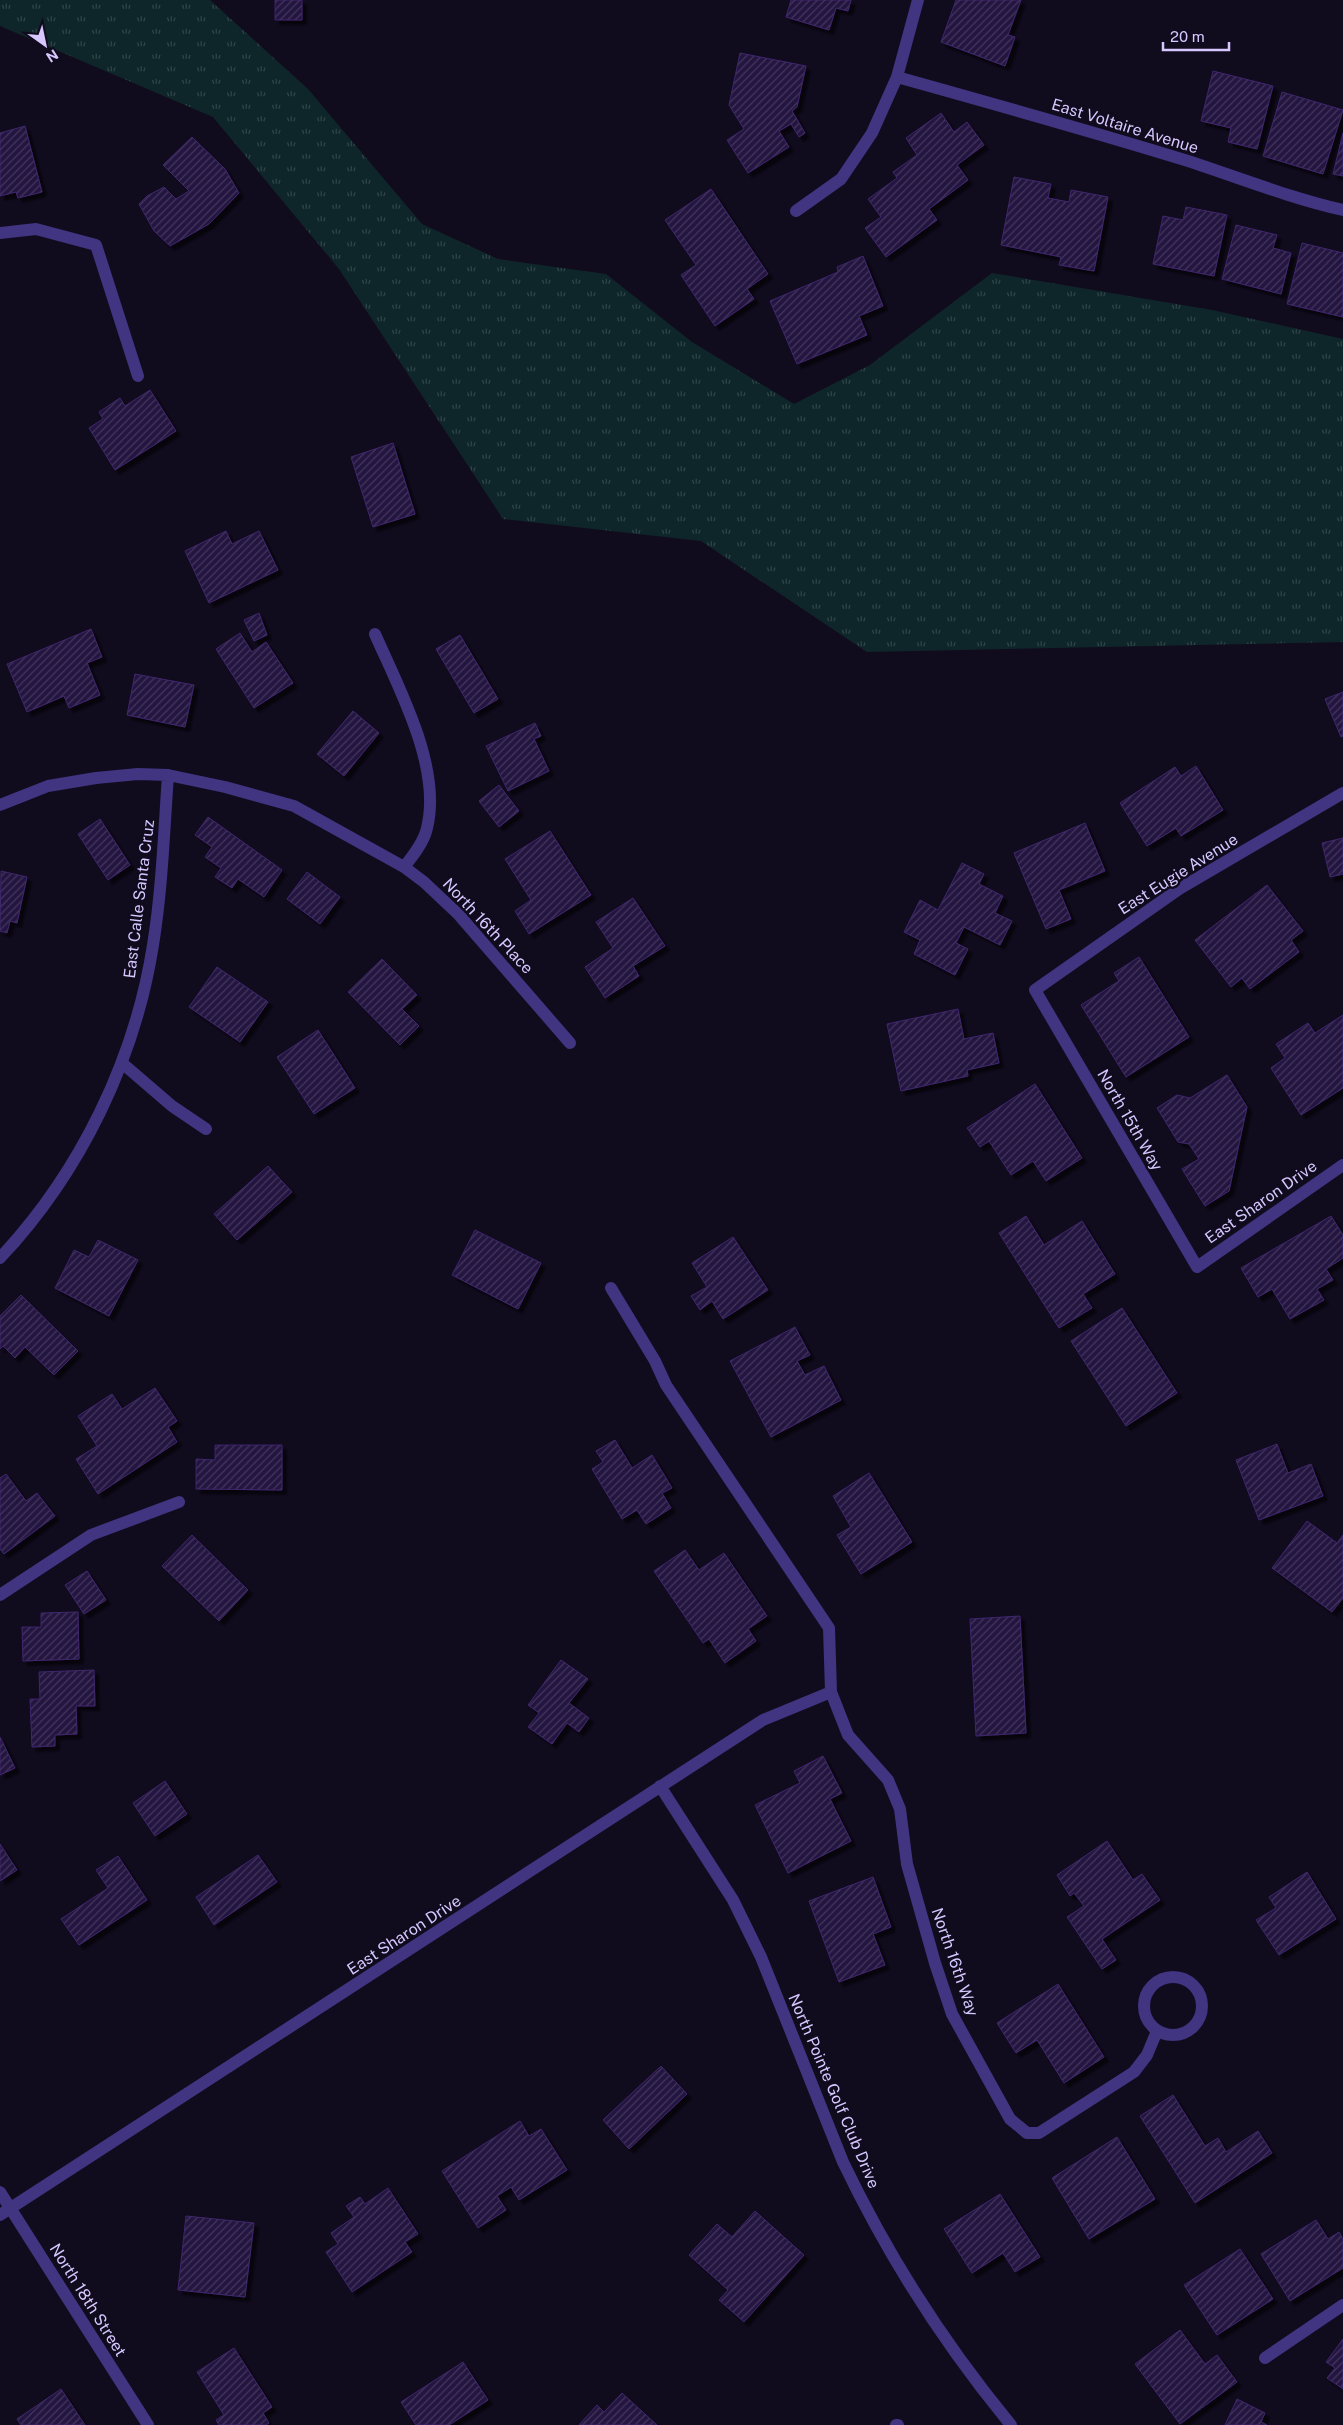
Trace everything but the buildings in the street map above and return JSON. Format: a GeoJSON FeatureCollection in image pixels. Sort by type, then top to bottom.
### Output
{"type":"FeatureCollection","features":[{"type":"Feature","properties":{"kind":"street"},"geometry":{"type":"LineString","coordinates":[[796,211],[841,179],[872,133],[897,77],[918,0]]}},
{"type":"Feature","properties":{"kind":"street","name":"East Voltaire Avenue"},"geometry":{"type":"LineString","coordinates":[[897,77],[1231,175],[1293,199],[1343,210]]}},
{"type":"Feature","properties":{"kind":"street"},"geometry":{"type":"LineString","coordinates":[[0,233],[36,229],[96,245],[138,376]]}},
{"type":"Feature","properties":{"kind":"street"},"geometry":{"type":"LineString","coordinates":[[375,634],[422,741],[427,775],[430,805],[427,829],[415,854],[404,867]]}},
{"type":"Feature","properties":{"kind":"street","name":"North 16th Place"},"geometry":{"type":"LineString","coordinates":[[0,804],[48,786],[96,778],[138,774],[168,775],[225,787],[294,806],[404,867],[424,882],[458,915],[570,1043]]}},
{"type":"Feature","properties":{"kind":"street","name":"East Calle Santa Cruz"},"geometry":{"type":"LineString","coordinates":[[0,1258],[30,1226],[63,1178],[96,1119],[122,1063],[145,987],[153,945],[168,775]]}},
{"type":"Feature","properties":{"kind":"street","name":"East Eugie Avenue"},"geometry":{"type":"LineString","coordinates":[[1035,990],[1179,889],[1343,793]]}},
{"type":"Feature","properties":{"kind":"street","name":"North 15th Way"},"geometry":{"type":"LineString","coordinates":[[1035,990],[1197,1267]]}},
{"type":"Feature","properties":{"kind":"street"},"geometry":{"type":"LineString","coordinates":[[122,1063],[172,1106],[206,1129]]}},
{"type":"Feature","properties":{"kind":"street","name":"East Sharon Drive"},"geometry":{"type":"LineString","coordinates":[[1197,1267],[1343,1165]]}},
{"type":"Feature","properties":{"kind":"street","name":"North 16th Way"},"geometry":{"type":"LineString","coordinates":[[611,1288],[655,1361],[666,1385],[829,1628],[831,1692],[848,1735],[888,1780],[900,1809],[907,1864],[935,1964],[952,2014],[1010,2119],[1027,2133],[1039,2133],[1134,2072],[1147,2055],[1157,2032]]}},
{"type":"Feature","properties":{"kind":"street"},"geometry":{"type":"LineString","coordinates":[[0,1595],[91,1535],[179,1502]]}},
{"type":"Feature","properties":{"kind":"street","name":"East Sharon Drive"},"geometry":{"type":"LineString","coordinates":[[5,2212],[763,1720],[831,1692]]}},
{"type":"Feature","properties":{"kind":"street","name":"North Pointe Golf Club Drive"},"geometry":{"type":"LineString","coordinates":[[660,1786],[733,1900],[757,1949],[858,2192],[940,2331],[972,2378],[1011,2425]]}},
{"type":"Feature","properties":{"kind":"street"},"geometry":{"type":"LineString","coordinates":[[1175,1977],[1191,1982],[1201,1997],[1203,2008],[1199,2021],[1193,2028],[1179,2035],[1169,2036],[1157,2032],[1146,2017],[1144,2004],[1146,1994],[1152,1986],[1167,1978],[1175,1977]]}},
{"type":"Feature","properties":{"kind":"street","name":"North 18th Street"},"geometry":{"type":"LineString","coordinates":[[0,2192],[5,2212],[148,2425]]}},
{"type":"Feature","properties":{"kind":"street"},"geometry":{"type":"LineString","coordinates":[[1265,2358],[1343,2305]]}},
{"type":"Feature","properties":{"kind":"green space"},"geometry":{"type":"Polygon","coordinates":[[[0,0],[210,0],[308,89],[422,224],[498,259],[606,274],[692,342],[794,404],[870,365],[992,273],[1212,310],[1343,339],[1343,642],[867,652],[701,541],[503,519],[339,269],[213,117],[0,26],[0,0]]]}}]}
